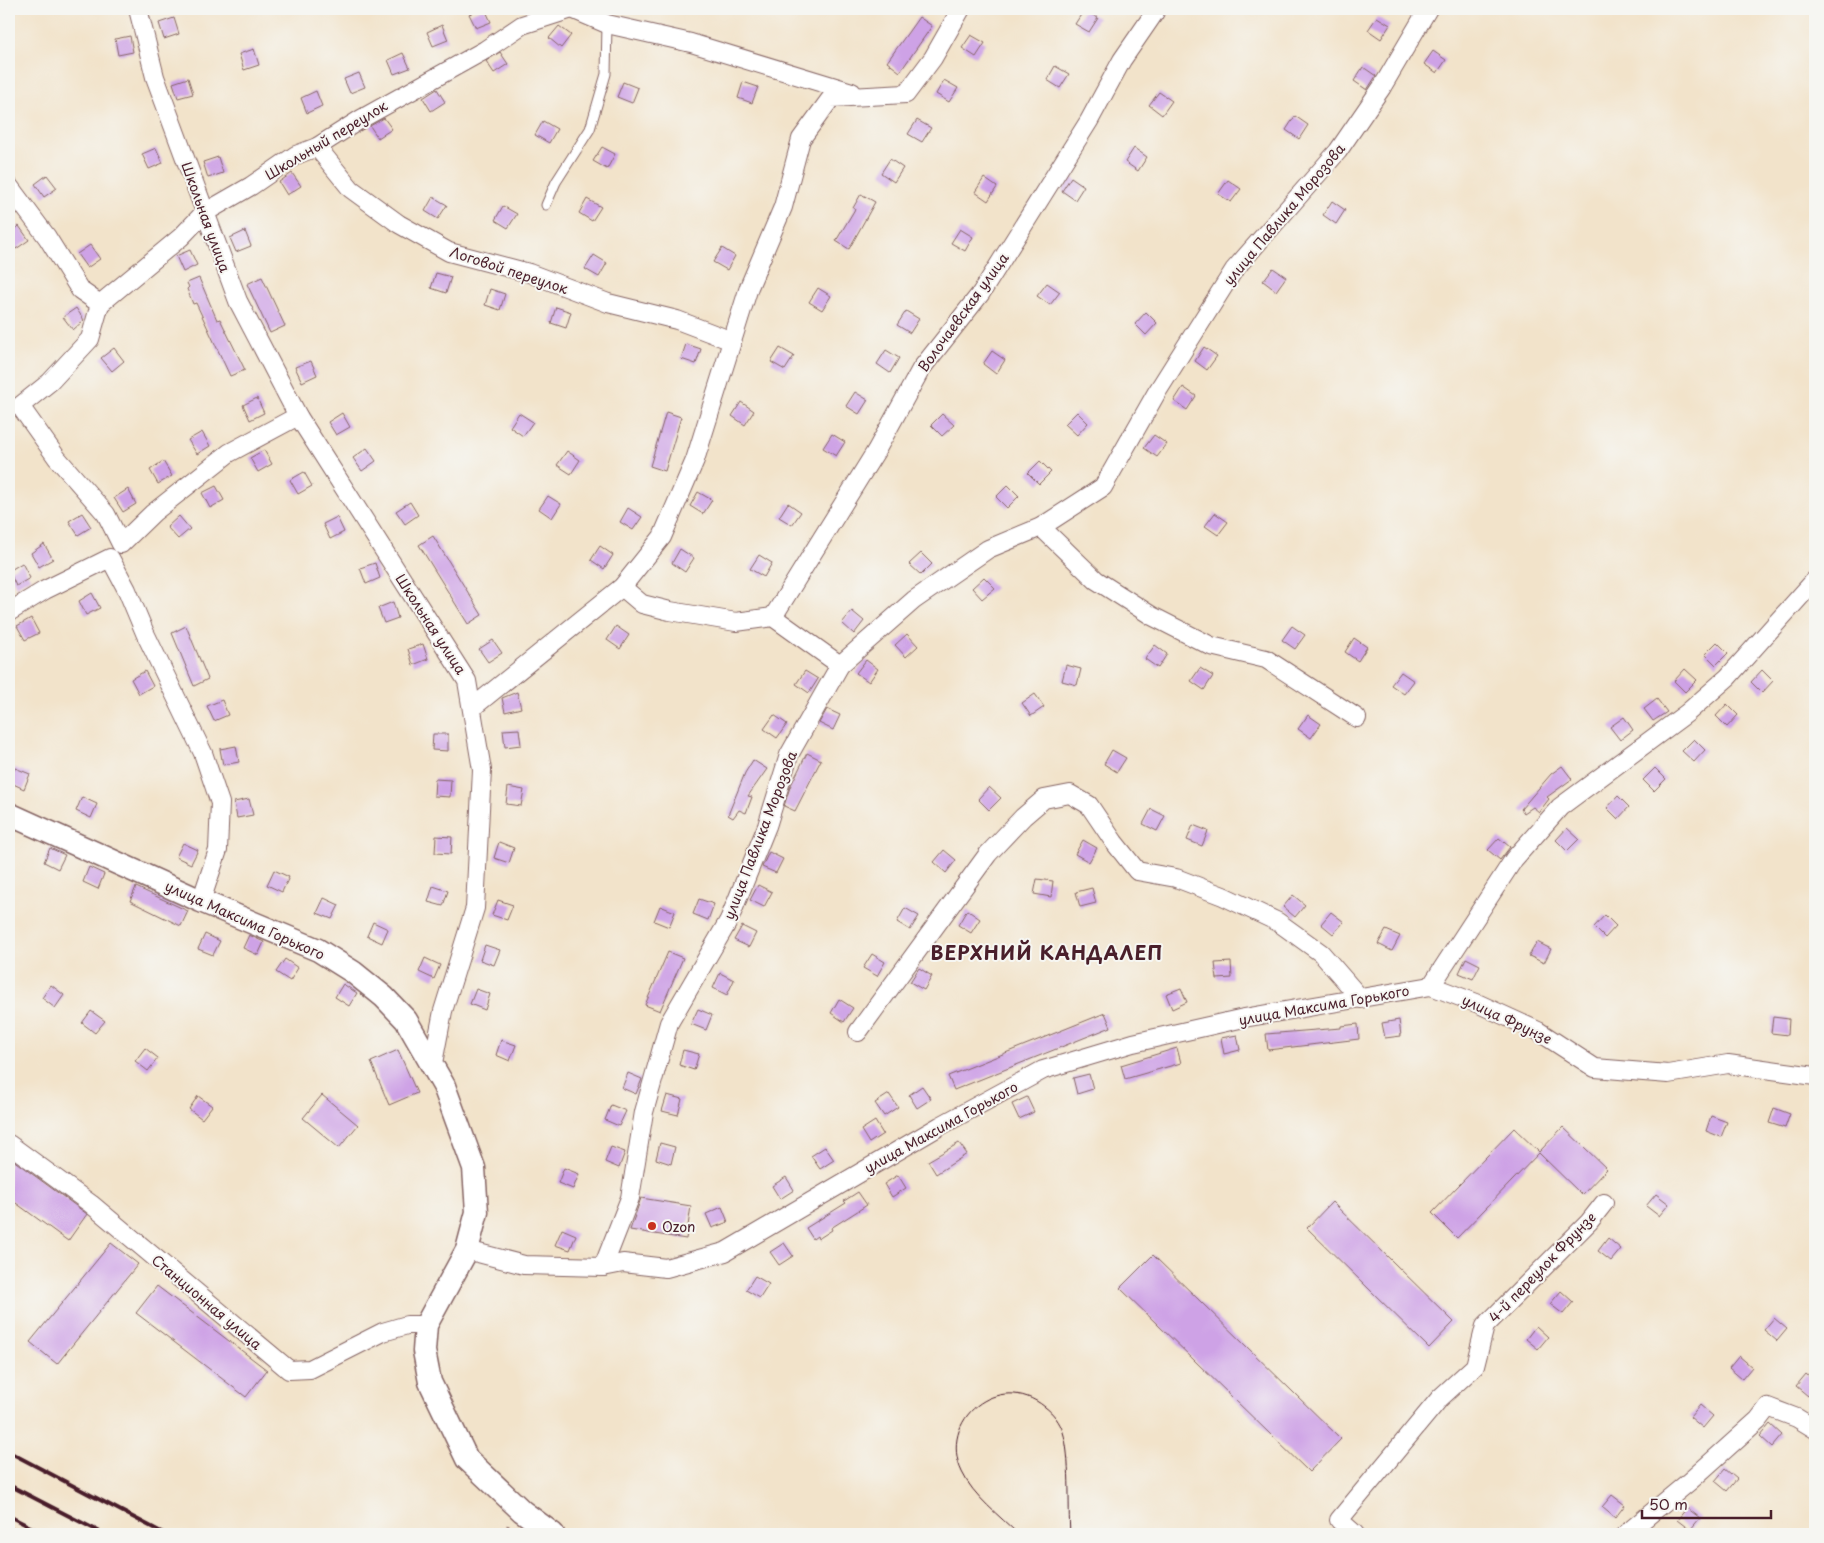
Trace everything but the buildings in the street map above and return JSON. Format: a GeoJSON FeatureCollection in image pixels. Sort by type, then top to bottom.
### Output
{"type":"FeatureCollection","features":[{"type":"Feature","properties":{"kind":"street","name":"Школьная улица"},"geometry":{"type":"LineString","coordinates":[[138,9],[155,77],[204,213],[238,300],[298,416],[467,681],[482,770],[475,908],[442,1010],[433,1063]]}},
{"type":"Feature","properties":{"kind":"street","name":"Школьный переулок"},"geometry":{"type":"LineString","coordinates":[[100,304],[181,237],[204,213],[251,186],[296,155],[317,147],[361,119],[484,50],[522,25],[572,9]]}},
{"type":"Feature","properties":{"kind":"street"},"geometry":{"type":"LineString","coordinates":[[572,9],[607,24],[691,43],[867,96]]}},
{"type":"Feature","properties":{"kind":"street"},"geometry":{"type":"LineString","coordinates":[[472,708],[622,587],[662,538],[695,460],[749,287],[782,207],[801,139],[831,98],[906,94],[933,58],[961,9]]}},
{"type":"Feature","properties":{"kind":"street","name":"Волочаевская улица"},"geometry":{"type":"LineString","coordinates":[[773,617],[876,451],[921,369],[981,293],[1089,121],[1122,60],[1155,12],[1155,9]]}},
{"type":"Feature","properties":{"kind":"street","name":"улица Павлика Морозова"},"geometry":{"type":"LineString","coordinates":[[603,1267],[630,1198],[644,1112],[669,1023],[729,920],[767,826],[789,755],[840,665],[914,600],[988,549],[1041,527],[1102,487],[1157,392],[1234,270],[1338,151],[1382,87],[1428,9]]}},
{"type":"Feature","properties":{"kind":"street","name":"Логовой переулок"},"geometry":{"type":"LineString","coordinates":[[317,147],[351,189],[399,224],[449,252],[529,273],[608,303],[677,320],[732,341]]}},
{"type":"Feature","properties":{"kind":"street"},"geometry":{"type":"LineString","coordinates":[[9,186],[47,237],[80,290],[100,304],[90,339],[50,382],[20,406],[57,458],[106,514],[122,544]]}},
{"type":"Feature","properties":{"kind":"street"},"geometry":{"type":"LineString","coordinates":[[9,612],[45,590],[110,558],[153,513],[228,453],[298,416]]}},
{"type":"Feature","properties":{"kind":"street"},"geometry":{"type":"LineString","coordinates":[[1041,527],[1096,580],[1152,616],[1211,646],[1266,659],[1357,718]]}},
{"type":"Feature","properties":{"kind":"street"},"geometry":{"type":"LineString","coordinates":[[110,558],[127,590],[145,633],[199,745],[220,803],[218,850],[201,901]]}},
{"type":"Feature","properties":{"kind":"street"},"geometry":{"type":"LineString","coordinates":[[1430,986],[1514,859],[1560,807],[1625,761],[1714,689],[1815,580]]}},
{"type":"Feature","properties":{"kind":"street"},"geometry":{"type":"LineString","coordinates":[[622,587],[642,604],[670,611],[736,622],[773,617],[840,665]]}},
{"type":"Feature","properties":{"kind":"street"},"geometry":{"type":"LineString","coordinates":[[858,1032],[988,854],[1023,817],[1044,799],[1070,794],[1089,805],[1114,842],[1137,870],[1176,878],[1223,896],[1278,922],[1321,953],[1361,999]]}},
{"type":"Feature","properties":{"kind":"street","name":"улица Максима Горького"},"geometry":{"type":"LineString","coordinates":[[9,814],[201,901],[318,950],[353,972],[384,997],[406,1020],[433,1063],[444,1086],[474,1168],[477,1212],[467,1250],[426,1326],[424,1351],[430,1382],[468,1458],[522,1511],[553,1534]]}},
{"type":"Feature","properties":{"kind":"street","name":"улица Максима Горького"},"geometry":{"type":"LineString","coordinates":[[467,1250],[524,1265],[603,1267],[623,1263],[666,1268],[725,1252],[940,1126],[1043,1070],[1142,1041],[1244,1018],[1430,986]]}},
{"type":"Feature","properties":{"kind":"street","name":"улица Фрунзе"},"geometry":{"type":"LineString","coordinates":[[1430,986],[1479,1004],[1538,1031],[1595,1068],[1668,1074],[1728,1064],[1815,1076]]}},
{"type":"Feature","properties":{"kind":"street","name":"Станционная улица"},"geometry":{"type":"LineString","coordinates":[[9,1144],[91,1204],[289,1370],[310,1369],[383,1332],[407,1325],[426,1326]]}},
{"type":"Feature","properties":{"kind":"street","name":"4-й переулок Фрунзе"},"geometry":{"type":"LineString","coordinates":[[1355,1534],[1339,1520],[1440,1398],[1475,1366],[1485,1326],[1535,1273],[1589,1222],[1604,1203]]}},
{"type":"Feature","properties":{"kind":"street"},"geometry":{"type":"LineString","coordinates":[[1626,1534],[1690,1481],[1758,1420],[1768,1407],[1797,1418],[1815,1429]]}},
{"type":"Feature","properties":{"kind":"lane"},"geometry":{"type":"LineString","coordinates":[[546,205],[556,182],[590,129],[606,74],[607,24]]}},
{"type":"Feature","properties":{"kind":"tram line"},"geometry":{"type":"LineString","coordinates":[[1018,1534],[973,1489],[962,1472],[957,1453],[958,1435],[965,1419],[977,1406],[992,1397],[1009,1394],[1027,1397],[1045,1407],[1056,1418],[1062,1428],[1067,1454],[1070,1534]]}},
{"type":"Feature","properties":{"kind":"railway"},"geometry":{"type":"LineString","coordinates":[[9,1452],[165,1534]]}},
{"type":"Feature","properties":{"kind":"railway"},"geometry":{"type":"LineString","coordinates":[[9,1485],[104,1534]]}},
{"type":"Feature","properties":{"kind":"railway"},"geometry":{"type":"LineString","coordinates":[[9,1516],[44,1534]]}},
{"type":"Feature","properties":{"kind":"railway"},"geometry":{"type":"LineString","coordinates":[[9,1528],[21,1534]]}},
{"type":"Feature","properties":{"kind":"place","name":"Ozon"},"geometry":{"type":"Point","coordinates":[652,1226]}},
{"type":"Feature","properties":{"kind":"district","name":"ВЕРХНИЙ КАНДАЛЕП"},"geometry":{"type":"Point","coordinates":[1047,952]}}]}
